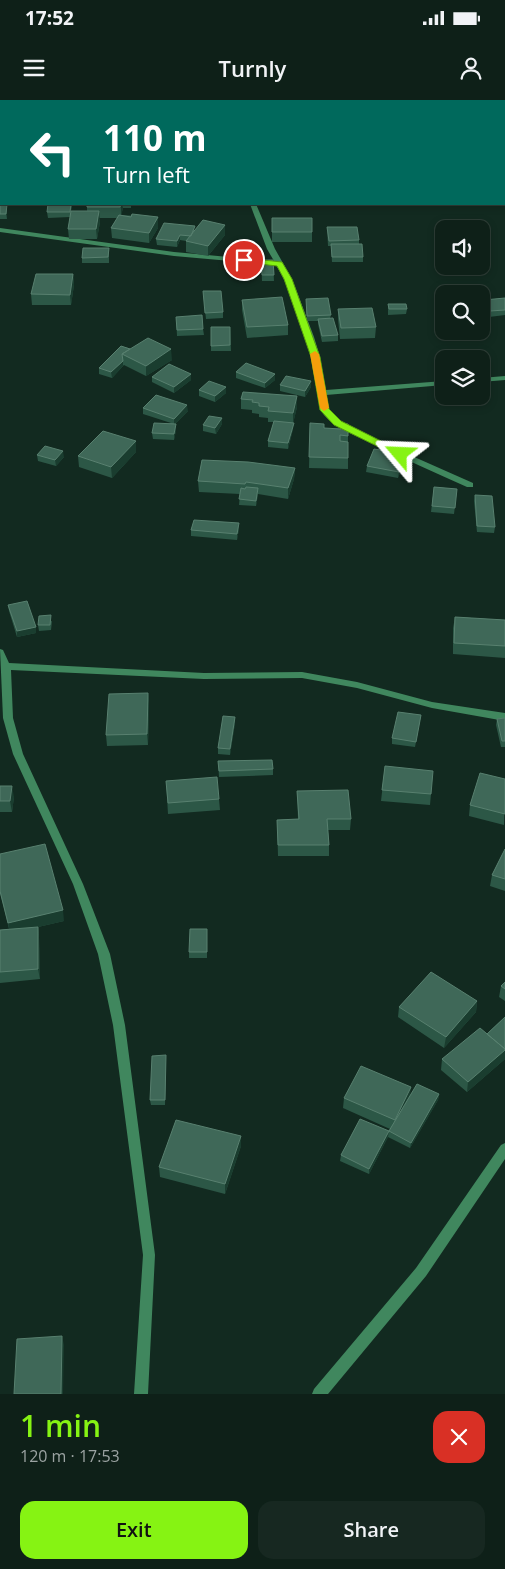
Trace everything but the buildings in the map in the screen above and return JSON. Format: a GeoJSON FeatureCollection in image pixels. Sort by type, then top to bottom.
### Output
{"type":"FeatureCollection","features":[{"type":"Feature","properties":{"kind":"street"},"geometry":{"type":"LineString","coordinates":[[254,205],[271,249],[288,279],[310,337],[316,357],[325,410],[337,423],[400,454],[470,484]]}},
{"type":"Feature","properties":{"kind":"street"},"geometry":{"type":"LineString","coordinates":[[0,230],[174,254],[280,263]]}},
{"type":"Feature","properties":{"kind":"street"},"geometry":{"type":"LineString","coordinates":[[490,379],[505,378]]}},
{"type":"Feature","properties":{"kind":"street"},"geometry":{"type":"LineString","coordinates":[[321,393],[435,384]]}},
{"type":"Feature","properties":{"kind":"street"},"geometry":{"type":"LineString","coordinates":[[0,652],[6,666],[8,718],[18,754],[78,884],[104,954],[119,1025],[149,1255],[141,1394]]}},
{"type":"Feature","properties":{"kind":"street"},"geometry":{"type":"LineString","coordinates":[[6,666],[204,676],[302,675],[357,685],[432,705],[505,717]]}},
{"type":"Feature","properties":{"kind":"street"},"geometry":{"type":"LineString","coordinates":[[319,1394],[421,1272],[505,1149]]}},
{"type":"Feature","properties":{"kind":"slow traffic"},"geometry":{"type":"LineString","coordinates":[[315,354],[324,408]]}},
{"type":"Feature","properties":{"kind":"route"},"geometry":{"type":"LineString","coordinates":[[244,260],[280,263],[310,337],[316,357],[325,410],[337,423],[400,454]]}}]}
